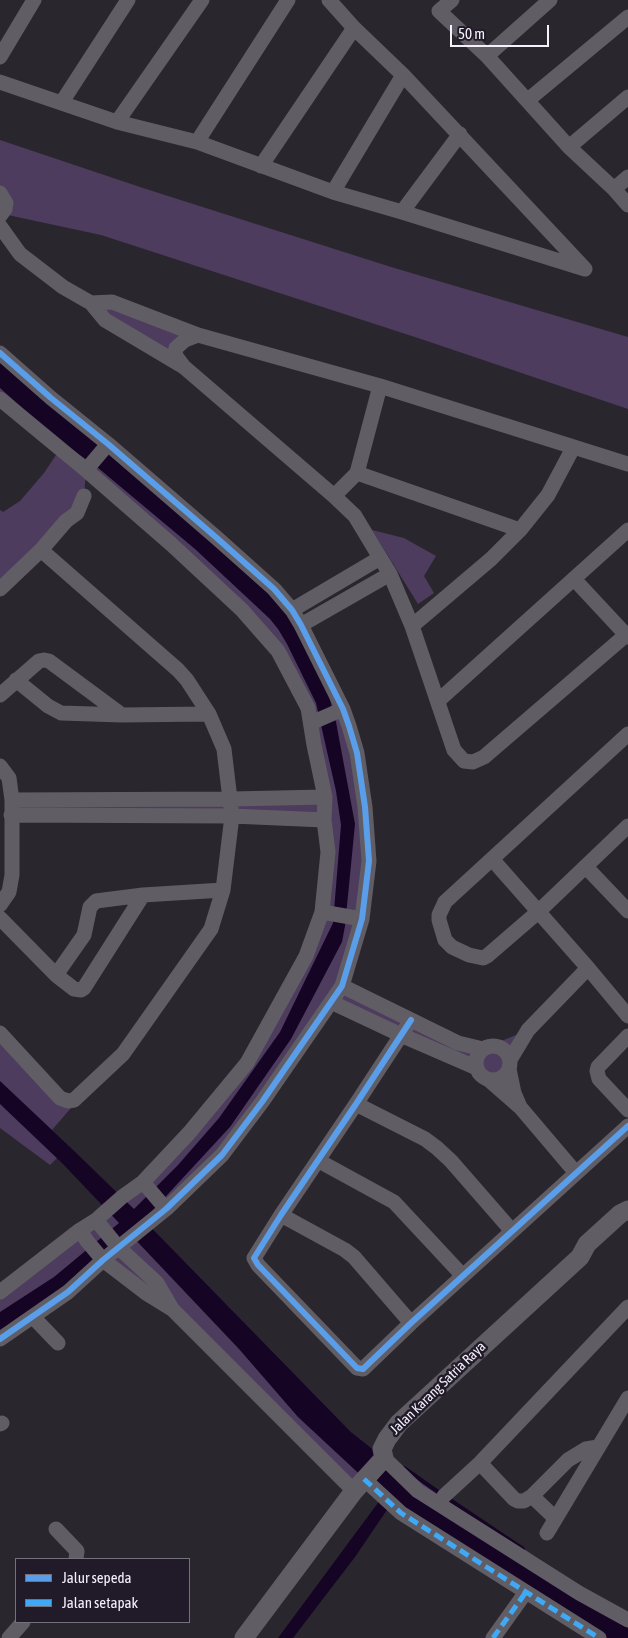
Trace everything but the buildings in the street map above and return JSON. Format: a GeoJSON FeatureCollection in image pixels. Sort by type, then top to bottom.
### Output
{"type":"FeatureCollection","features":[{"type":"Feature","properties":{"kind":"street"},"geometry":{"type":"LineString","coordinates":[[0,57],[34,0]]}},
{"type":"Feature","properties":{"kind":"street"},"geometry":{"type":"LineString","coordinates":[[62,102],[128,0]]}},
{"type":"Feature","properties":{"kind":"street"},"geometry":{"type":"LineString","coordinates":[[117,122],[202,0]]}},
{"type":"Feature","properties":{"kind":"street"},"geometry":{"type":"LineString","coordinates":[[197,142],[288,0]]}},
{"type":"Feature","properties":{"kind":"street"},"geometry":{"type":"LineString","coordinates":[[0,82],[117,122],[197,142],[334,192],[585,269],[404,75],[354,28],[329,0]]}},
{"type":"Feature","properties":{"kind":"street"},"geometry":{"type":"LineString","coordinates":[[452,0],[439,11],[487,56],[569,146],[628,205]]}},
{"type":"Feature","properties":{"kind":"street"},"geometry":{"type":"LineString","coordinates":[[487,56],[550,0]]}},
{"type":"Feature","properties":{"kind":"street"},"geometry":{"type":"LineString","coordinates":[[528,100],[628,17]]}},
{"type":"Feature","properties":{"kind":"street"},"geometry":{"type":"LineString","coordinates":[[261,166],[354,28]]}},
{"type":"Feature","properties":{"kind":"street"},"geometry":{"type":"LineString","coordinates":[[334,192],[404,75]]}},
{"type":"Feature","properties":{"kind":"street"},"geometry":{"type":"LineString","coordinates":[[569,146],[628,97]]}},
{"type":"Feature","properties":{"kind":"street"},"geometry":{"type":"LineString","coordinates":[[402,212],[460,134]]}},
{"type":"Feature","properties":{"kind":"street"},"geometry":{"type":"LineString","coordinates":[[614,189],[628,177]]}},
{"type":"Feature","properties":{"kind":"street"},"geometry":{"type":"LineString","coordinates":[[0,192],[6,203],[5,209],[0,216]]}},
{"type":"Feature","properties":{"kind":"street"},"geometry":{"type":"LineString","coordinates":[[0,226],[20,254],[63,287],[91,303],[105,320],[184,367],[355,516],[390,574],[412,626],[454,750],[464,760],[473,762],[484,757],[627,636],[574,579]]}},
{"type":"Feature","properties":{"kind":"street"},"geometry":{"type":"LineString","coordinates":[[91,303],[112,302],[198,335],[380,386],[628,464]]}},
{"type":"Feature","properties":{"kind":"street"},"geometry":{"type":"LineString","coordinates":[[184,367],[175,355],[176,348],[184,340],[198,335]]}},
{"type":"Feature","properties":{"kind":"street"},"geometry":{"type":"LineString","coordinates":[[0,353],[105,447],[225,545],[274,589],[292,610],[343,709],[357,753],[365,806],[370,861],[355,918],[342,986],[262,1102],[222,1155],[164,1206],[148,1224],[131,1238],[116,1245],[101,1258],[68,1292],[0,1340]]}},
{"type":"Feature","properties":{"kind":"street"},"geometry":{"type":"LineString","coordinates":[[334,496],[356,472],[380,386]]}},
{"type":"Feature","properties":{"kind":"street"},"geometry":{"type":"LineString","coordinates":[[0,399],[89,467],[248,617],[278,651],[308,708],[325,797],[324,820],[328,852],[326,912],[306,956],[247,1063],[189,1133],[143,1182],[122,1197],[99,1224],[0,1292]]}},
{"type":"Feature","properties":{"kind":"street"},"geometry":{"type":"LineString","coordinates":[[89,467],[105,447]]}},
{"type":"Feature","properties":{"kind":"street"},"geometry":{"type":"LineString","coordinates":[[412,626],[491,559],[520,530],[548,495],[574,448]]}},
{"type":"Feature","properties":{"kind":"street"},"geometry":{"type":"LineString","coordinates":[[356,472],[520,530]]}},
{"type":"Feature","properties":{"kind":"street"},"geometry":{"type":"LineString","coordinates":[[0,589],[77,513],[84,496]]}},
{"type":"Feature","properties":{"kind":"street"},"geometry":{"type":"LineString","coordinates":[[438,701],[628,530]]}},
{"type":"Feature","properties":{"kind":"street"},"geometry":{"type":"LineString","coordinates":[[0,1033],[60,1098],[68,1101],[74,1100],[123,1054],[211,929],[223,890],[232,816],[224,749],[209,714],[178,670],[40,550]]}},
{"type":"Feature","properties":{"kind":"street"},"geometry":{"type":"LineString","coordinates":[[292,610],[380,558]]}},
{"type":"Feature","properties":{"kind":"street"},"geometry":{"type":"LineString","coordinates":[[301,625],[390,574]]}},
{"type":"Feature","properties":{"kind":"street"},"geometry":{"type":"LineString","coordinates":[[0,695],[39,661],[44,660],[49,661],[122,715]]}},
{"type":"Feature","properties":{"kind":"street"},"geometry":{"type":"LineString","coordinates":[[16,680],[48,706],[62,713],[122,715],[209,714]]}},
{"type":"Feature","properties":{"kind":"street"},"geometry":{"type":"LineString","coordinates":[[311,723],[343,709]]}},
{"type":"Feature","properties":{"kind":"street"},"geometry":{"type":"LineString","coordinates":[[628,734],[443,905],[439,920],[447,943],[469,955],[483,958],[487,956],[538,912],[628,828]]}},
{"type":"Feature","properties":{"kind":"street"},"geometry":{"type":"LineString","coordinates":[[0,766],[8,778],[12,807],[12,875],[9,892],[0,905]]}},
{"type":"Feature","properties":{"kind":"street"},"geometry":{"type":"LineString","coordinates":[[12,807],[141,799],[325,797]]}},
{"type":"Feature","properties":{"kind":"street"},"geometry":{"type":"LineString","coordinates":[[140,816],[141,799]]}},
{"type":"Feature","properties":{"kind":"street"},"geometry":{"type":"LineString","coordinates":[[12,807],[140,816],[232,816],[324,820]]}},
{"type":"Feature","properties":{"kind":"street"},"geometry":{"type":"LineString","coordinates":[[492,859],[628,1016]]}},
{"type":"Feature","properties":{"kind":"street"},"geometry":{"type":"LineString","coordinates":[[586,867],[628,911]]}},
{"type":"Feature","properties":{"kind":"street"},"geometry":{"type":"LineString","coordinates":[[56,975],[84,935],[91,904],[96,901],[143,895],[223,890]]}},
{"type":"Feature","properties":{"kind":"street"},"geometry":{"type":"LineString","coordinates":[[0,918],[56,975],[74,989],[81,990],[143,895]]}},
{"type":"Feature","properties":{"kind":"street"},"geometry":{"type":"LineString","coordinates":[[326,912],[355,918]]}},
{"type":"Feature","properties":{"kind":"street"},"geometry":{"type":"LineString","coordinates":[[331,1002],[496,1080],[504,1076],[528,1030],[588,968]]}},
{"type":"Feature","properties":{"kind":"street"},"geometry":{"type":"LineString","coordinates":[[342,986],[458,1043],[500,1047],[507,1052],[514,1093],[520,1107]]}},
{"type":"Feature","properties":{"kind":"street"},"geometry":{"type":"LineString","coordinates":[[411,1020],[319,1161],[280,1215],[254,1258],[255,1262],[357,1368],[363,1369],[628,1126]]}},
{"type":"Feature","properties":{"kind":"street"},"geometry":{"type":"LineString","coordinates":[[528,1030],[487,1047],[477,1058],[482,1074],[520,1107],[576,1173]]}},
{"type":"Feature","properties":{"kind":"street"},"geometry":{"type":"LineString","coordinates":[[628,1036],[598,1067],[597,1071],[599,1079],[628,1110]]}},
{"type":"Feature","properties":{"kind":"street"},"geometry":{"type":"LineString","coordinates":[[356,1104],[424,1139],[436,1148],[451,1161],[512,1231]]}},
{"type":"Feature","properties":{"kind":"street"},"geometry":{"type":"LineString","coordinates":[[319,1161],[394,1202],[463,1276]]}},
{"type":"Feature","properties":{"kind":"street"},"geometry":{"type":"LineString","coordinates":[[143,1182],[164,1206]]}},
{"type":"Feature","properties":{"kind":"street","name":"Jalan Karang Satria Raya"},"geometry":{"type":"LineString","coordinates":[[248,1637],[359,1485],[384,1458],[382,1449],[399,1423],[580,1257],[588,1244],[620,1214],[628,1210]]}},
{"type":"Feature","properties":{"kind":"street"},"geometry":{"type":"LineString","coordinates":[[280,1215],[345,1250],[354,1257],[411,1323]]}},
{"type":"Feature","properties":{"kind":"street"},"geometry":{"type":"LineString","coordinates":[[99,1224],[116,1245],[157,1283],[172,1309]]}},
{"type":"Feature","properties":{"kind":"street"},"geometry":{"type":"LineString","coordinates":[[84,1235],[101,1258],[146,1294],[172,1309],[359,1485],[599,1638]]}},
{"type":"Feature","properties":{"kind":"street"},"geometry":{"type":"LineString","coordinates":[[444,1496],[480,1464],[628,1307]]}},
{"type":"Feature","properties":{"kind":"street"},"geometry":{"type":"LineString","coordinates":[[33,1317],[58,1344]]}},
{"type":"Feature","properties":{"kind":"street"},"geometry":{"type":"LineString","coordinates":[[546,1533],[628,1398]]}},
{"type":"Feature","properties":{"kind":"street"},"geometry":{"type":"LineString","coordinates":[[480,1464],[514,1499],[524,1501],[532,1496],[568,1460],[586,1449],[598,1447]]}},
{"type":"Feature","properties":{"kind":"street"},"geometry":{"type":"LineString","coordinates":[[384,1458],[418,1491],[579,1593],[628,1620]]}},
{"type":"Feature","properties":{"kind":"street"},"geometry":{"type":"LineString","coordinates":[[532,1496],[555,1518]]}},
{"type":"Feature","properties":{"kind":"street"},"geometry":{"type":"LineString","coordinates":[[56,1529],[77,1551],[76,1558]]}},
{"type":"Feature","properties":{"kind":"street"},"geometry":{"type":"LineString","coordinates":[[493,1638],[526,1592]]}},
{"type":"Feature","properties":{"kind":"street"},"geometry":{"type":"LineString","coordinates":[[9,1638],[22,1623]]}},
{"type":"Feature","properties":{"kind":"shaded area"},"geometry":{"type":"Polygon","coordinates":[[[0,140],[146,189],[391,267],[628,337],[628,409],[421,339],[101,235],[3,214],[0,216],[0,140]]]}},
{"type":"Feature","properties":{"kind":"shaded area"},"geometry":{"type":"Polygon","coordinates":[[[91,303],[198,335],[175,355],[91,303]]]}},
{"type":"Feature","properties":{"kind":"shaded area"},"geometry":{"type":"Polygon","coordinates":[[[0,353],[86,459],[75,461],[98,457],[202,525],[340,701],[369,861],[342,986],[482,1049],[528,1030],[510,1060],[514,1093],[481,1075],[477,1068],[331,1002],[262,1102],[148,1224],[351,1432],[384,1458],[402,1466],[533,1555],[418,1491],[354,1491],[220,1356],[103,1260],[0,1339],[0,1292],[122,1197],[247,1063],[322,912],[324,821],[11,815],[12,800],[325,797],[308,708],[278,651],[86,471],[84,496],[0,589],[0,510],[3,512],[20,501],[44,473],[60,449],[0,399],[0,353]]]}},
{"type":"Feature","properties":{"kind":"shaded area"},"geometry":{"type":"Polygon","coordinates":[[[0,358],[270,594],[290,618],[329,696],[336,722],[355,824],[342,942],[291,1039],[230,1127],[144,1220],[351,1432],[384,1458],[404,1479],[628,1620],[628,1638],[599,1638],[391,1504],[355,1557],[293,1638],[278,1638],[383,1496],[298,1417],[239,1349],[130,1234],[65,1286],[0,1331],[0,1312],[54,1277],[119,1223],[63,1164],[0,1104],[0,1081],[134,1209],[178,1165],[219,1118],[280,1032],[333,923],[341,825],[336,791],[316,703],[278,629],[270,619],[195,549],[97,467],[58,440],[0,388],[0,358]]]}},
{"type":"Feature","properties":{"kind":"shaded area"},"geometry":{"type":"Polygon","coordinates":[[[372,530],[404,538],[436,556],[424,576],[434,593],[418,604],[372,530]]]}},
{"type":"Feature","properties":{"kind":"shaded area"},"geometry":{"type":"Polygon","coordinates":[[[0,1033],[71,1100],[71,1108],[52,1130],[69,1146],[50,1165],[0,1128],[0,1033]]]}},
{"type":"Feature","properties":{"kind":"waterway"},"geometry":{"type":"LineString","coordinates":[[404,1468],[441,1494]]}},
{"type":"Feature","properties":{"kind":"waterway"},"geometry":{"type":"LineString","coordinates":[[447,1498],[523,1549]]}},
{"type":"Feature","properties":{"kind":"marked path"},"geometry":{"type":"LineString","coordinates":[[364,1479],[401,1513],[599,1638]]}},
{"type":"Feature","properties":{"kind":"marked path"},"geometry":{"type":"LineString","coordinates":[[493,1638],[526,1592]]}},
{"type":"Feature","properties":{"kind":"cycle path"},"geometry":{"type":"LineString","coordinates":[[0,353],[218,539],[274,589],[292,610],[343,709],[349,726],[357,753],[365,807],[369,861],[362,919],[342,986],[262,1102],[222,1155],[166,1209],[103,1260],[68,1292],[0,1339]]}},
{"type":"Feature","properties":{"kind":"cycle path"},"geometry":{"type":"LineString","coordinates":[[411,1020],[254,1258],[258,1265],[357,1368],[363,1369],[628,1126]]}}]}
